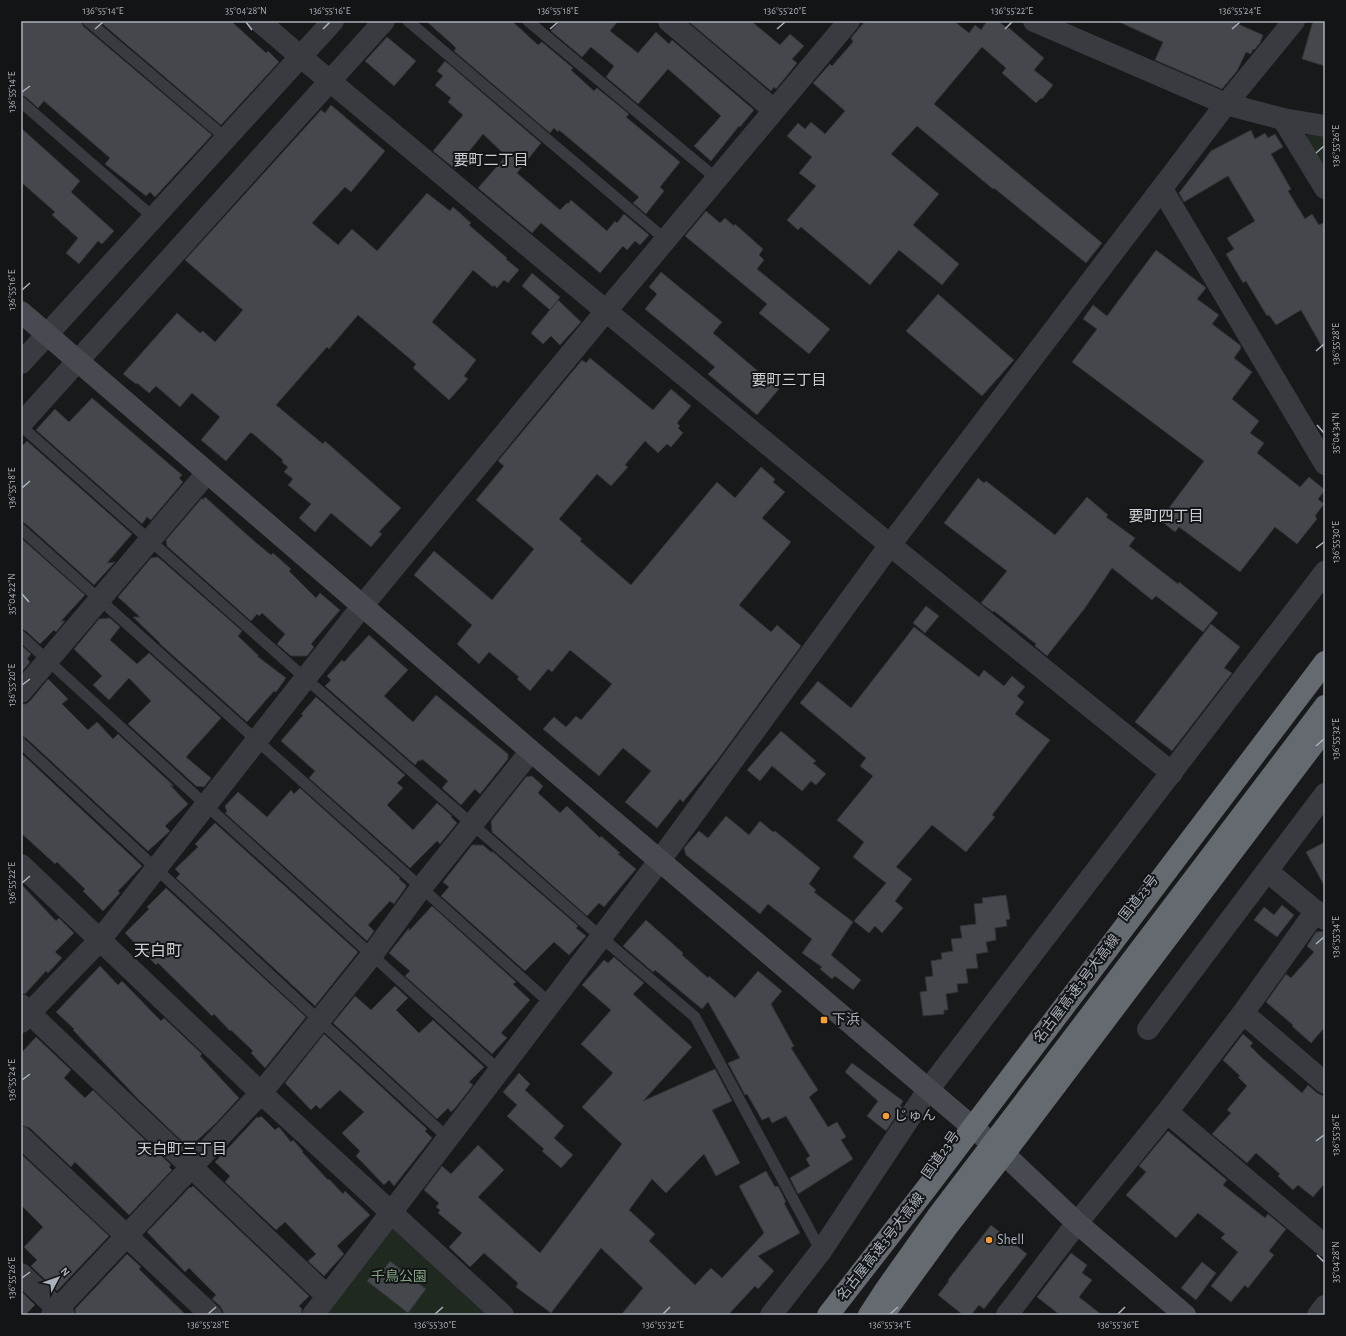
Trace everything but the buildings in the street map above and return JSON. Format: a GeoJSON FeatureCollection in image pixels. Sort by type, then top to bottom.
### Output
{"type":"FeatureCollection","features":[{"type":"Feature","properties":{"kind":"highway","name":"国道23号"},"geometry":{"type":"LineString","coordinates":[[828,1315],[965,1122],[1325,658]]}},
{"type":"Feature","properties":{"kind":"highway","name":"名古屋高速3号大高線"},"geometry":{"type":"LineString","coordinates":[[828,1315],[926,1189],[1325,662]]}},
{"type":"Feature","properties":{"kind":"highway","name":"名古屋高速3号大高線"},"geometry":{"type":"LineString","coordinates":[[869,1315],[937,1217],[1325,706]]}},
{"type":"Feature","properties":{"kind":"highway"},"geometry":{"type":"LineString","coordinates":[[882,1315],[947,1227],[1004,1154],[1325,729]]}},
{"type":"Feature","properties":{"kind":"street"},"geometry":{"type":"LineString","coordinates":[[259,21],[606,311],[1172,773]]}},
{"type":"Feature","properties":{"kind":"street"},"geometry":{"type":"LineString","coordinates":[[21,363],[227,139],[333,21]]}},
{"type":"Feature","properties":{"kind":"street"},"geometry":{"type":"LineString","coordinates":[[21,425],[384,21]]}},
{"type":"Feature","properties":{"kind":"street"},"geometry":{"type":"LineString","coordinates":[[669,21],[774,110]]}},
{"type":"Feature","properties":{"kind":"street"},"geometry":{"type":"LineString","coordinates":[[327,1296],[192,1167],[24,1013],[100,940],[363,605],[606,311],[849,21]]}},
{"type":"Feature","properties":{"kind":"street"},"geometry":{"type":"LineString","coordinates":[[1034,21],[1226,104],[1283,119],[1325,126]]}},
{"type":"Feature","properties":{"kind":"street"},"geometry":{"type":"LineString","coordinates":[[312,1315],[660,860],[890,544],[1226,104],[1294,21]]}},
{"type":"Feature","properties":{"kind":"street"},"geometry":{"type":"LineString","coordinates":[[1283,119],[1325,188]]}},
{"type":"Feature","properties":{"kind":"street"},"geometry":{"type":"LineString","coordinates":[[1162,189],[1325,464]]}},
{"type":"Feature","properties":{"kind":"street"},"geometry":{"type":"LineString","coordinates":[[21,312],[531,751],[1004,1154],[1077,1223],[1185,1315]]}},
{"type":"Feature","properties":{"kind":"street"},"geometry":{"type":"LineString","coordinates":[[21,692],[207,473]]}},
{"type":"Feature","properties":{"kind":"street"},"geometry":{"type":"LineString","coordinates":[[771,1315],[821,1251],[928,1090],[1325,572]]}},
{"type":"Feature","properties":{"kind":"street"},"geometry":{"type":"LineString","coordinates":[[21,1274],[58,1313],[127,1236],[262,1093],[372,955],[421,888],[531,751]]}},
{"type":"Feature","properties":{"kind":"street"},"geometry":{"type":"LineString","coordinates":[[1148,1029],[1325,794]]}},
{"type":"Feature","properties":{"kind":"street"},"geometry":{"type":"LineString","coordinates":[[21,865],[262,1093],[503,1315]]}},
{"type":"Feature","properties":{"kind":"street"},"geometry":{"type":"LineString","coordinates":[[1007,1315],[1077,1223],[1167,1112],[1320,915],[1267,871]]}},
{"type":"Feature","properties":{"kind":"street"},"geometry":{"type":"LineString","coordinates":[[1243,1013],[1325,1083]]}},
{"type":"Feature","properties":{"kind":"street"},"geometry":{"type":"LineString","coordinates":[[1167,1112],[1325,1246]]}},
{"type":"Feature","properties":{"kind":"street"},"geometry":{"type":"LineString","coordinates":[[21,1137],[211,1315]]}},
{"type":"Feature","properties":{"kind":"street"},"geometry":{"type":"LineString","coordinates":[[1318,1315],[1325,1306]]}},
{"type":"Feature","properties":{"kind":"lane"},"geometry":{"type":"LineString","coordinates":[[88,21],[227,139]]}},
{"type":"Feature","properties":{"kind":"lane"},"geometry":{"type":"LineString","coordinates":[[408,21],[666,240]]}},
{"type":"Feature","properties":{"kind":"lane"},"geometry":{"type":"LineString","coordinates":[[528,21],[717,179]]}},
{"type":"Feature","properties":{"kind":"lane"},"geometry":{"type":"LineString","coordinates":[[21,102],[154,218]]}},
{"type":"Feature","properties":{"kind":"lane"},"geometry":{"type":"LineString","coordinates":[[21,425],[306,678],[601,937],[695,1017],[821,1251]]}},
{"type":"Feature","properties":{"kind":"lane"},"geometry":{"type":"LineString","coordinates":[[21,529],[550,1003]]}},
{"type":"Feature","properties":{"kind":"lane"},"geometry":{"type":"LineString","coordinates":[[21,636],[206,806],[500,1071]]}},
{"type":"Feature","properties":{"kind":"lane"},"geometry":{"type":"LineString","coordinates":[[21,743],[448,1138]]}},
{"type":"Feature","properties":{"kind":"green space"},"geometry":{"type":"Polygon","coordinates":[[[1310,130],[1325,133],[1325,172],[1305,140],[1310,130]]]}},
{"type":"Feature","properties":{"kind":"green space","name":"千鳥公園"},"geometry":{"type":"Polygon","coordinates":[[[398,1225],[494,1315],[323,1315],[387,1229],[398,1225]]]}},
{"type":"Feature","properties":{"kind":"place","name":"下浜"},"geometry":{"type":"Point","coordinates":[824,1020]}},
{"type":"Feature","properties":{"kind":"place","name":"じゅん"},"geometry":{"type":"Point","coordinates":[886,1116]}},
{"type":"Feature","properties":{"kind":"place","name":"Shell"},"geometry":{"type":"Point","coordinates":[989,1240]}},
{"type":"Feature","properties":{"kind":"district","name":"要町二丁目"},"geometry":{"type":"Point","coordinates":[491,160]}},
{"type":"Feature","properties":{"kind":"district","name":"要町三丁目"},"geometry":{"type":"Point","coordinates":[789,380]}},
{"type":"Feature","properties":{"kind":"district","name":"要町四丁目"},"geometry":{"type":"Point","coordinates":[1166,516]}},
{"type":"Feature","properties":{"kind":"district","name":"天白町"},"geometry":{"type":"Point","coordinates":[158,951]}},
{"type":"Feature","properties":{"kind":"district","name":"天白町三丁目"},"geometry":{"type":"Point","coordinates":[182,1149]}}]}
